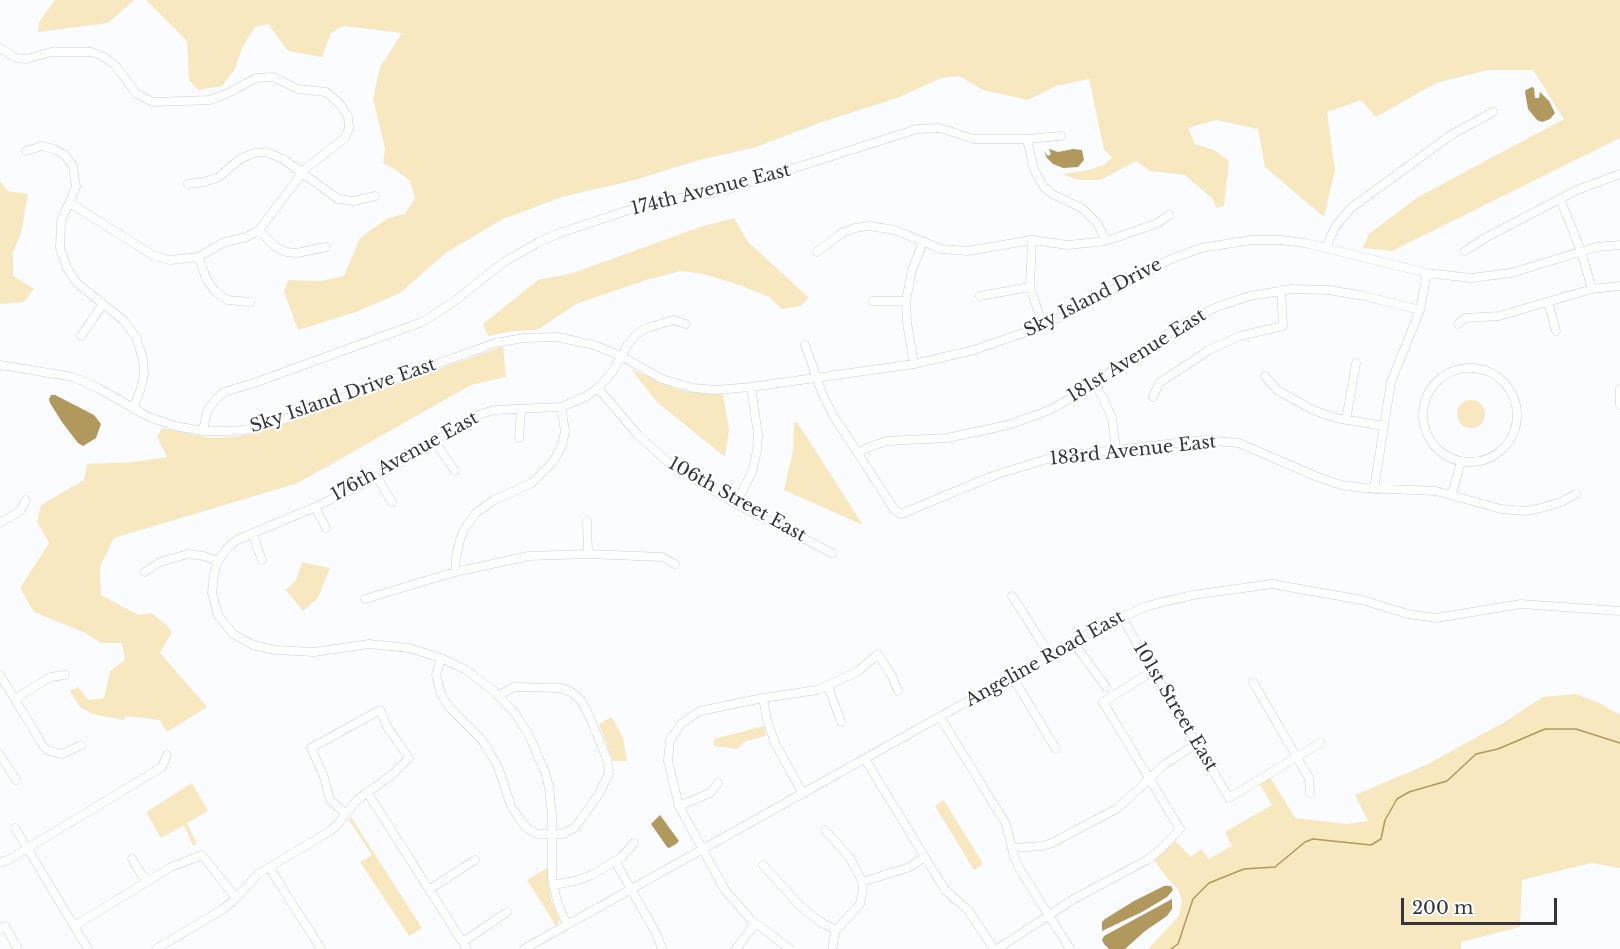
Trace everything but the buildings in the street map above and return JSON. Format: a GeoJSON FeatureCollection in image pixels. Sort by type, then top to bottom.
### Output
{"type":"FeatureCollection","features":[{"type":"Feature","properties":{"kind":"street"},"geometry":{"type":"LineString","coordinates":[[0,48],[16,58],[27,59],[51,52],[91,52],[114,64],[137,94],[153,102],[210,100],[250,80],[265,76],[298,89],[326,92],[336,99],[345,111],[349,122],[348,134],[341,142],[313,160],[259,231],[247,237],[225,242],[198,258],[170,260],[154,256],[70,203]]}},
{"type":"Feature","properties":{"kind":"street"},"geometry":{"type":"LineString","coordinates":[[1326,248],[1335,227],[1350,208],[1451,135],[1493,112]]}},
{"type":"Feature","properties":{"kind":"street","name":"174th Avenue East"},"geometry":{"type":"LineString","coordinates":[[203,431],[207,411],[224,392],[276,376],[422,321],[452,303],[512,257],[557,234],[659,200],[692,197],[732,189],[917,129],[940,128],[974,139],[1027,140]]}},
{"type":"Feature","properties":{"kind":"street"},"geometry":{"type":"LineString","coordinates":[[1061,136],[1027,140],[1034,170],[1044,187],[1052,194],[1082,208],[1097,223],[1106,241]]}},
{"type":"Feature","properties":{"kind":"street"},"geometry":{"type":"LineString","coordinates":[[26,151],[35,147],[49,147],[60,152],[69,160],[76,180],[75,194],[63,216],[60,228],[60,248],[63,259],[77,283],[129,327],[136,338],[141,350],[144,375],[133,409]]}},
{"type":"Feature","properties":{"kind":"street"},"geometry":{"type":"LineString","coordinates":[[188,184],[219,177],[240,159],[266,152],[279,156],[338,199],[352,201],[375,196]]}},
{"type":"Feature","properties":{"kind":"street"},"geometry":{"type":"LineString","coordinates":[[1465,251],[1485,238],[1560,199],[1620,174]]}},
{"type":"Feature","properties":{"kind":"street"},"geometry":{"type":"LineString","coordinates":[[1560,199],[1581,251],[1592,289]]}},
{"type":"Feature","properties":{"kind":"street"},"geometry":{"type":"LineString","coordinates":[[818,252],[842,233],[869,226],[895,230],[941,249],[968,251],[1032,240],[1068,245],[1106,241],[1158,223],[1169,214]]}},
{"type":"Feature","properties":{"kind":"street"},"geometry":{"type":"LineString","coordinates":[[259,231],[274,246],[286,252],[297,253],[326,248]]}},
{"type":"Feature","properties":{"kind":"street"},"geometry":{"type":"LineString","coordinates":[[1032,240],[1030,287],[1043,326]]}},
{"type":"Feature","properties":{"kind":"street","name":"Sky Island Drive"},"geometry":{"type":"LineString","coordinates":[[621,356],[662,379],[677,384],[716,390],[914,364],[974,350],[1043,326],[1171,259],[1201,248],[1251,240],[1305,243],[1427,273]]}},
{"type":"Feature","properties":{"kind":"street"},"geometry":{"type":"LineString","coordinates":[[914,364],[906,302],[912,270],[923,242]]}},
{"type":"Feature","properties":{"kind":"street"},"geometry":{"type":"LineString","coordinates":[[1374,489],[1395,372],[1420,310],[1427,273],[1456,278],[1490,277],[1511,273],[1596,247],[1620,245]]}},
{"type":"Feature","properties":{"kind":"street"},"geometry":{"type":"LineString","coordinates":[[198,258],[207,280],[215,291],[227,300],[250,302]]}},
{"type":"Feature","properties":{"kind":"street"},"geometry":{"type":"LineString","coordinates":[[1458,324],[1465,318],[1499,316],[1592,289],[1620,286]]}},
{"type":"Feature","properties":{"kind":"street"},"geometry":{"type":"LineString","coordinates":[[980,296],[1030,287]]}},
{"type":"Feature","properties":{"kind":"street","name":"181st Avenue East"},"geometry":{"type":"LineString","coordinates":[[858,453],[887,441],[947,438],[1008,425],[1058,406],[1202,314],[1242,298],[1281,290],[1310,289],[1346,292],[1420,310]]}},
{"type":"Feature","properties":{"kind":"street"},"geometry":{"type":"LineString","coordinates":[[1153,397],[1160,383],[1209,350],[1240,336],[1284,326],[1281,290]]}},
{"type":"Feature","properties":{"kind":"street"},"geometry":{"type":"LineString","coordinates":[[873,301],[906,302]]}},
{"type":"Feature","properties":{"kind":"street"},"geometry":{"type":"LineString","coordinates":[[1548,302],[1557,332]]}},
{"type":"Feature","properties":{"kind":"street"},"geometry":{"type":"LineString","coordinates":[[81,336],[103,304]]}},
{"type":"Feature","properties":{"kind":"street","name":"176th Avenue East"},"geometry":{"type":"LineString","coordinates":[[218,561],[232,543],[378,477],[461,424],[484,413],[511,409],[561,407],[585,397],[598,388],[613,371],[637,334],[647,328],[673,320],[686,324]]}},
{"type":"Feature","properties":{"kind":"street","name":"Sky Island Drive East"},"geometry":{"type":"LineString","coordinates":[[0,365],[73,377],[162,422],[203,431],[229,431],[261,426],[495,343],[557,337],[594,345],[621,356]]}},
{"type":"Feature","properties":{"kind":"street"},"geometry":{"type":"LineString","coordinates":[[805,345],[824,399],[858,453]]}},
{"type":"Feature","properties":{"kind":"street"},"geometry":{"type":"LineString","coordinates":[[1346,420],[1356,363]]}},
{"type":"Feature","properties":{"kind":"street"},"geometry":{"type":"LineString","coordinates":[[1463,369],[1479,369],[1497,376],[1507,385],[1516,404],[1518,421],[1510,441],[1496,455],[1478,462],[1461,462],[1447,456],[1431,441],[1424,422],[1425,403],[1433,386],[1444,376],[1463,369]]}},
{"type":"Feature","properties":{"kind":"street"},"geometry":{"type":"LineString","coordinates":[[1265,376],[1277,390],[1325,415],[1384,426]]}},
{"type":"Feature","properties":{"kind":"street"},"geometry":{"type":"LineString","coordinates":[[1094,383],[1112,418],[1116,449]]}},
{"type":"Feature","properties":{"kind":"street"},"geometry":{"type":"LineString","coordinates":[[736,504],[752,472],[757,451],[758,435],[751,387]]}},
{"type":"Feature","properties":{"kind":"street","name":"106th Street East"},"geometry":{"type":"LineString","coordinates":[[598,388],[637,434],[671,465],[736,504],[832,553]]}},
{"type":"Feature","properties":{"kind":"street"},"geometry":{"type":"LineString","coordinates":[[1620,389],[1620,405]]}},
{"type":"Feature","properties":{"kind":"street"},"geometry":{"type":"LineString","coordinates":[[455,572],[460,540],[464,529],[476,513],[494,500],[532,483],[553,462],[562,446],[565,431],[561,407]]}},
{"type":"Feature","properties":{"kind":"street"},"geometry":{"type":"LineString","coordinates":[[519,438],[521,410]]}},
{"type":"Feature","properties":{"kind":"street","name":"183rd Avenue East"},"geometry":{"type":"LineString","coordinates":[[858,453],[894,509],[901,514],[995,475],[1066,454],[1203,440],[1226,441],[1249,447],[1327,481],[1353,487],[1424,490],[1452,494],[1501,509],[1524,511],[1549,506],[1576,494]]}},
{"type":"Feature","properties":{"kind":"street"},"geometry":{"type":"LineString","coordinates":[[435,442],[455,471]]}},
{"type":"Feature","properties":{"kind":"street"},"geometry":{"type":"LineString","coordinates":[[1452,494],[1461,462]]}},
{"type":"Feature","properties":{"kind":"street"},"geometry":{"type":"LineString","coordinates":[[378,477],[392,502]]}},
{"type":"Feature","properties":{"kind":"street"},"geometry":{"type":"LineString","coordinates":[[0,523],[20,511],[26,500]]}},
{"type":"Feature","properties":{"kind":"street"},"geometry":{"type":"LineString","coordinates":[[315,507],[326,528]]}},
{"type":"Feature","properties":{"kind":"street"},"geometry":{"type":"LineString","coordinates":[[587,520],[588,554]]}},
{"type":"Feature","properties":{"kind":"street"},"geometry":{"type":"LineString","coordinates":[[252,533],[262,560]]}},
{"type":"Feature","properties":{"kind":"street"},"geometry":{"type":"LineString","coordinates":[[365,599],[455,572],[529,556],[588,554],[662,557],[675,564]]}},
{"type":"Feature","properties":{"kind":"street"},"geometry":{"type":"LineString","coordinates":[[145,572],[160,561],[188,555],[204,556],[218,561],[212,586],[213,600],[218,615],[233,634],[253,645],[275,650],[314,652],[353,645],[389,645],[409,648],[441,658],[466,670],[499,695],[514,712],[540,760],[550,800],[553,885],[567,925]]}},
{"type":"Feature","properties":{"kind":"street","name":"Angeline Road East"},"geometry":{"type":"LineString","coordinates":[[524,949],[1072,642],[1121,616],[1166,600],[1264,584],[1362,600],[1408,614],[1436,618],[1521,604],[1620,611]]}},
{"type":"Feature","properties":{"kind":"street"},"geometry":{"type":"LineString","coordinates":[[1012,596],[1050,655]]}},
{"type":"Feature","properties":{"kind":"street","name":"101st Street East"},"geometry":{"type":"LineString","coordinates":[[1121,616],[1229,798],[1297,757]]}},
{"type":"Feature","properties":{"kind":"street"},"geometry":{"type":"LineString","coordinates":[[1072,642],[1106,687]]}},
{"type":"Feature","properties":{"kind":"street"},"geometry":{"type":"LineString","coordinates":[[790,949],[755,924],[732,900],[679,806],[668,761],[668,747],[676,730],[686,719],[700,711],[763,698],[805,693],[828,686],[857,672],[878,654],[891,674],[898,691]]}},
{"type":"Feature","properties":{"kind":"street"},"geometry":{"type":"LineString","coordinates":[[441,658],[436,681],[445,702],[482,740],[498,767],[511,806],[524,825],[538,834],[552,835],[567,832],[579,822],[605,785],[609,772],[607,759],[581,700],[571,692],[555,687],[514,687],[499,695]]}},
{"type":"Feature","properties":{"kind":"street"},"geometry":{"type":"LineString","coordinates":[[865,759],[945,890],[975,918],[995,949],[1074,899],[1147,860],[1161,849],[1179,829],[1103,702],[1153,671]]}},
{"type":"Feature","properties":{"kind":"street"},"geometry":{"type":"LineString","coordinates":[[0,675],[44,747],[49,751],[62,754],[81,745]]}},
{"type":"Feature","properties":{"kind":"street"},"geometry":{"type":"LineString","coordinates":[[15,699],[50,677],[65,675]]}},
{"type":"Feature","properties":{"kind":"street"},"geometry":{"type":"LineString","coordinates":[[1011,676],[1056,749]]}},
{"type":"Feature","properties":{"kind":"street"},"geometry":{"type":"LineString","coordinates":[[1253,682],[1309,778],[1310,793]]}},
{"type":"Feature","properties":{"kind":"street"},"geometry":{"type":"LineString","coordinates":[[828,686],[841,722]]}},
{"type":"Feature","properties":{"kind":"street"},"geometry":{"type":"LineString","coordinates":[[763,698],[773,737],[802,794]]}},
{"type":"Feature","properties":{"kind":"street"},"geometry":{"type":"LineString","coordinates":[[156,949],[223,909],[254,878],[269,867],[330,831],[367,792],[393,774],[409,758],[388,728],[380,710],[311,748],[323,774],[330,800],[345,813]]}},
{"type":"Feature","properties":{"kind":"street"},"geometry":{"type":"LineString","coordinates":[[940,717],[1006,825],[1019,868],[1070,949]]}},
{"type":"Feature","properties":{"kind":"street"},"geometry":{"type":"LineString","coordinates":[[1297,757],[1320,743]]}},
{"type":"Feature","properties":{"kind":"street"},"geometry":{"type":"LineString","coordinates":[[1012,848],[1052,843],[1118,808],[1173,758],[1196,744]]}},
{"type":"Feature","properties":{"kind":"street"},"geometry":{"type":"LineString","coordinates":[[0,755],[16,780]]}},
{"type":"Feature","properties":{"kind":"street"},"geometry":{"type":"LineString","coordinates":[[0,862],[8,860],[162,767],[167,755]]}},
{"type":"Feature","properties":{"kind":"street"},"geometry":{"type":"LineString","coordinates":[[679,806],[710,793],[718,783]]}},
{"type":"Feature","properties":{"kind":"street"},"geometry":{"type":"LineString","coordinates":[[367,792],[465,945],[507,912]]}},
{"type":"Feature","properties":{"kind":"street"},"geometry":{"type":"LineString","coordinates":[[15,828],[88,949]]}},
{"type":"Feature","properties":{"kind":"street"},"geometry":{"type":"LineString","coordinates":[[825,830],[850,858],[862,882],[863,894],[860,904],[836,930],[832,949]]}},
{"type":"Feature","properties":{"kind":"street"},"geometry":{"type":"LineString","coordinates":[[553,885],[585,878],[615,861],[634,843]]}},
{"type":"Feature","properties":{"kind":"street"},"geometry":{"type":"LineString","coordinates":[[74,926],[171,867],[202,855],[236,898]]}},
{"type":"Feature","properties":{"kind":"street"},"geometry":{"type":"LineString","coordinates":[[132,858],[146,881]]}},
{"type":"Feature","properties":{"kind":"street"},"geometry":{"type":"LineString","coordinates":[[862,882],[907,868],[924,858]]}},
{"type":"Feature","properties":{"kind":"street"},"geometry":{"type":"LineString","coordinates":[[430,889],[475,860]]}},
{"type":"Feature","properties":{"kind":"street"},"geometry":{"type":"LineString","coordinates":[[615,861],[656,933],[662,949]]}},
{"type":"Feature","properties":{"kind":"street"},"geometry":{"type":"LineString","coordinates":[[763,865],[800,906],[822,923],[836,930]]}},
{"type":"Feature","properties":{"kind":"street"},"geometry":{"type":"LineString","coordinates":[[269,867],[321,949]]}},
{"type":"Feature","properties":{"kind":"street"},"geometry":{"type":"LineString","coordinates":[[736,949],[755,924]]}},
{"type":"Feature","properties":{"kind":"street"},"geometry":{"type":"LineString","coordinates":[[3,927],[18,949]]}},
{"type":"Feature","properties":{"kind":"shaded area"},"geometry":{"type":"Polygon","coordinates":[[[55,0],[134,0],[108,23],[38,32],[39,22],[55,0]]]}},
{"type":"Feature","properties":{"kind":"shaded area"},"geometry":{"type":"Polygon","coordinates":[[[146,0],[1620,0],[1620,138],[1392,251],[1363,248],[1369,234],[1418,197],[1564,119],[1533,70],[1488,70],[1436,83],[1376,117],[1361,100],[1327,112],[1335,170],[1324,217],[1265,167],[1258,129],[1216,120],[1188,128],[1195,144],[1214,150],[1229,161],[1224,206],[1216,208],[1213,199],[1185,175],[1150,171],[1136,161],[1100,180],[1078,180],[1062,174],[1089,170],[1103,165],[1112,158],[1104,149],[1089,79],[1056,86],[1028,100],[983,90],[959,76],[941,78],[900,97],[822,122],[753,148],[562,197],[503,219],[447,252],[400,293],[356,312],[298,330],[284,291],[288,280],[321,281],[344,276],[360,238],[388,218],[405,214],[415,198],[410,181],[395,169],[383,164],[385,148],[373,99],[380,67],[402,33],[343,26],[331,33],[322,57],[288,51],[268,24],[255,27],[242,48],[235,69],[222,86],[198,90],[189,80],[187,41],[146,0]]]}},
{"type":"Feature","properties":{"kind":"shaded area"},"geometry":{"type":"Polygon","coordinates":[[[1532,87],[1535,98],[1539,98],[1540,92],[1549,101],[1555,113],[1550,119],[1542,122],[1537,120],[1528,109],[1525,92],[1532,87]]]}},
{"type":"Feature","properties":{"kind":"shaded area"},"geometry":{"type":"Polygon","coordinates":[[[1049,149],[1058,152],[1082,150],[1084,160],[1078,167],[1063,168],[1053,164],[1047,158],[1044,151],[1048,156],[1051,154],[1049,149]]]}},
{"type":"Feature","properties":{"kind":"shaded area"},"geometry":{"type":"Polygon","coordinates":[[[0,181],[7,191],[28,194],[21,234],[13,252],[13,276],[34,289],[24,302],[0,304],[0,181]]]}},
{"type":"Feature","properties":{"kind":"shaded area"},"geometry":{"type":"Polygon","coordinates":[[[734,218],[748,242],[809,298],[800,306],[782,309],[769,297],[739,285],[704,274],[681,271],[646,280],[576,304],[537,330],[513,331],[488,336],[483,324],[538,280],[573,273],[700,227],[734,218]]]}},
{"type":"Feature","properties":{"kind":"shaded area"},"geometry":{"type":"Polygon","coordinates":[[[503,346],[506,377],[471,385],[298,483],[114,538],[100,567],[101,595],[138,615],[151,613],[164,623],[172,632],[160,653],[207,707],[167,732],[160,720],[126,716],[124,720],[92,714],[80,707],[70,691],[78,687],[88,700],[104,698],[110,671],[125,660],[122,643],[101,643],[85,633],[34,612],[20,588],[49,543],[37,522],[41,505],[84,480],[87,464],[133,462],[167,457],[157,437],[162,428],[211,438],[240,436],[272,428],[503,346]]]}},
{"type":"Feature","properties":{"kind":"shaded area"},"geometry":{"type":"Polygon","coordinates":[[[631,369],[677,389],[723,394],[729,430],[725,457],[657,402],[631,369]]]}},
{"type":"Feature","properties":{"kind":"shaded area"},"geometry":{"type":"Polygon","coordinates":[[[51,395],[94,415],[101,424],[96,438],[83,446],[78,443],[50,403],[51,395]]]}},
{"type":"Feature","properties":{"kind":"shaded area"},"geometry":{"type":"Polygon","coordinates":[[[1471,400],[1481,404],[1485,414],[1481,424],[1471,428],[1461,424],[1457,414],[1461,404],[1471,400]]]}},
{"type":"Feature","properties":{"kind":"shaded area"},"geometry":{"type":"Polygon","coordinates":[[[797,422],[863,525],[784,490],[793,451],[794,423],[797,422]]]}},
{"type":"Feature","properties":{"kind":"shaded area"},"geometry":{"type":"Polygon","coordinates":[[[302,562],[330,568],[318,598],[303,611],[286,590],[296,580],[302,562]]]}},
{"type":"Feature","properties":{"kind":"shaded area"},"geometry":{"type":"Polygon","coordinates":[[[1576,694],[1597,702],[1620,715],[1620,868],[1591,863],[1522,880],[1520,927],[1461,942],[1461,949],[1148,949],[1179,916],[1182,900],[1178,889],[1154,860],[1175,841],[1191,857],[1201,849],[1209,859],[1232,846],[1225,832],[1272,805],[1259,783],[1270,777],[1295,818],[1347,824],[1368,821],[1355,795],[1426,765],[1503,723],[1543,697],[1576,694]]]}},
{"type":"Feature","properties":{"kind":"shaded area"},"geometry":{"type":"Polygon","coordinates":[[[612,717],[623,738],[627,761],[613,761],[599,724],[612,717]]]}},
{"type":"Feature","properties":{"kind":"shaded area"},"geometry":{"type":"Polygon","coordinates":[[[764,726],[766,736],[746,741],[737,749],[714,746],[714,739],[764,726]]]}},
{"type":"Feature","properties":{"kind":"shaded area"},"geometry":{"type":"Polygon","coordinates":[[[192,783],[208,811],[187,823],[197,844],[193,846],[184,825],[161,838],[146,812],[192,783]]]}},
{"type":"Feature","properties":{"kind":"shaded area"},"geometry":{"type":"Polygon","coordinates":[[[944,800],[983,864],[974,870],[935,806],[944,800]]]}},
{"type":"Feature","properties":{"kind":"shaded area"},"geometry":{"type":"Polygon","coordinates":[[[660,815],[679,841],[669,848],[651,824],[660,815]]]}},
{"type":"Feature","properties":{"kind":"shaded area"},"geometry":{"type":"Polygon","coordinates":[[[351,817],[422,928],[409,936],[360,862],[372,855],[349,820],[351,817]]]}},
{"type":"Feature","properties":{"kind":"shaded area"},"geometry":{"type":"Polygon","coordinates":[[[547,868],[551,900],[560,920],[556,926],[527,880],[547,868]]]}},
{"type":"Feature","properties":{"kind":"shaded area"},"geometry":{"type":"Polygon","coordinates":[[[1164,886],[1171,886],[1173,890],[1167,897],[1102,931],[1102,922],[1105,919],[1164,886]]]}},
{"type":"Feature","properties":{"kind":"shaded area"},"geometry":{"type":"Polygon","coordinates":[[[1172,899],[1172,909],[1167,916],[1125,949],[1109,949],[1104,944],[1102,940],[1104,936],[1172,899]]]}},
{"type":"Feature","properties":{"kind":"waterway"},"geometry":{"type":"LineString","coordinates":[[1171,949],[1178,944],[1193,899],[1209,883],[1244,869],[1275,867],[1305,842],[1313,839],[1371,845],[1381,839],[1385,820],[1397,799],[1409,792],[1447,781],[1476,754],[1498,749],[1545,729],[1576,729],[1620,743]]}}]}
